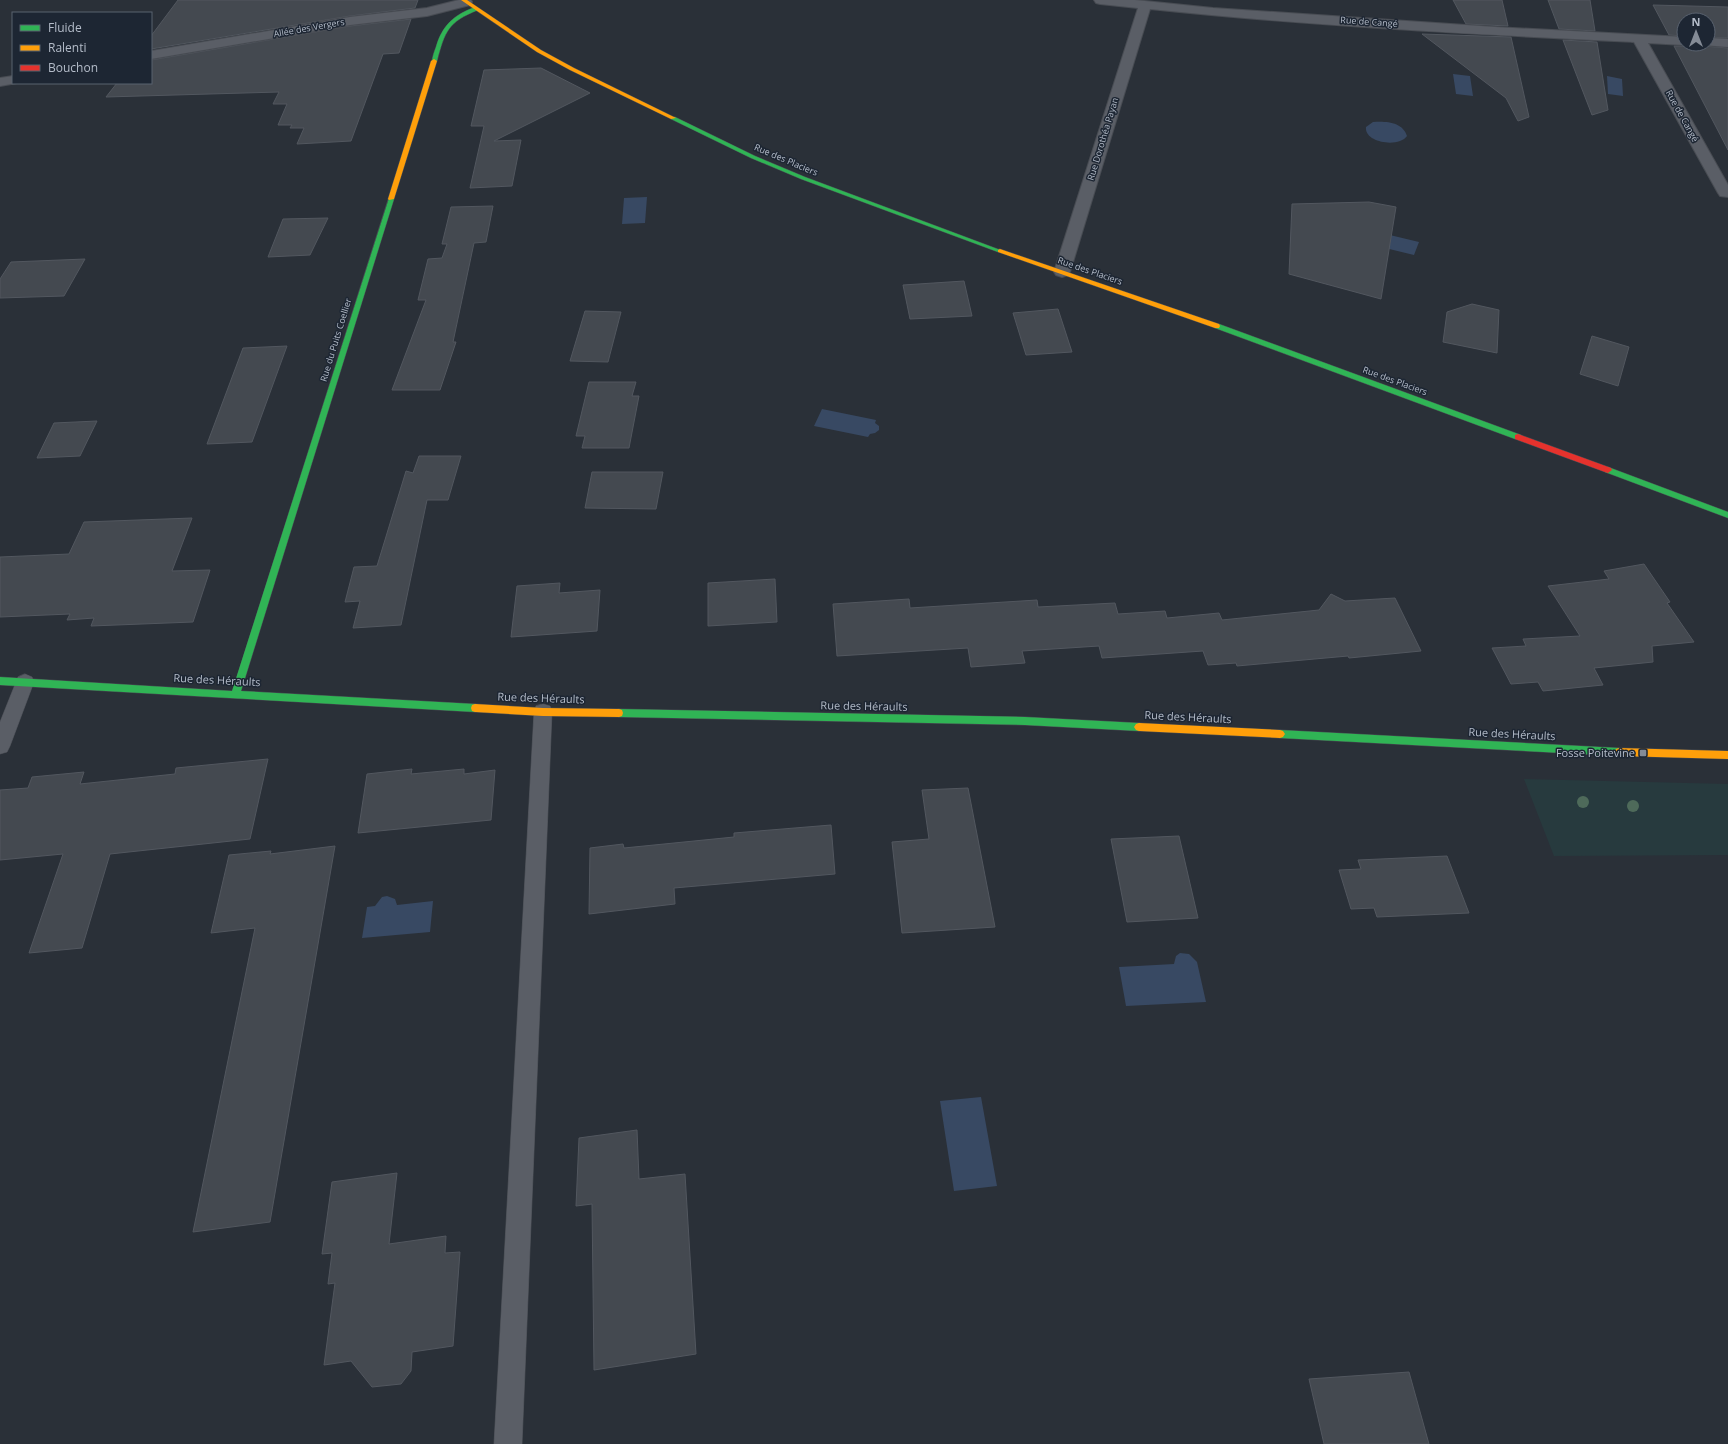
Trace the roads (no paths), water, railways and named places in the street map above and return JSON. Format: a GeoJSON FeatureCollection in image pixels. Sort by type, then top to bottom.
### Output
{"type":"FeatureCollection","features":[{"type":"Feature","properties":{"kind":"street","name":"Rue de Cangé"},"geometry":{"type":"LineString","coordinates":[[1100,0],[1221,12],[1676,41]]}},
{"type":"Feature","properties":{"kind":"street","name":"Allée des Vergers"},"geometry":{"type":"LineString","coordinates":[[152,55],[350,21],[427,12],[468,3]]}},
{"type":"Feature","properties":{"kind":"street","name":"Rue des Placiers"},"geometry":{"type":"LineString","coordinates":[[468,3],[538,51],[572,69],[753,157],[859,201],[967,240],[1258,340],[1728,515]]}},
{"type":"Feature","properties":{"kind":"street","name":"Rue du Puits Coellier"},"geometry":{"type":"LineString","coordinates":[[236,694],[444,28],[450,22],[463,14],[468,3]]}},
{"type":"Feature","properties":{"kind":"street","name":"Rue Dorothéa Payan"},"geometry":{"type":"LineString","coordinates":[[1062,272],[1145,5]]}},
{"type":"Feature","properties":{"kind":"street","name":"Rue de Cangé"},"geometry":{"type":"LineString","coordinates":[[1639,39],[1725,193]]}},
{"type":"Feature","properties":{"kind":"street"},"geometry":{"type":"LineString","coordinates":[[1716,42],[1728,43]]}},
{"type":"Feature","properties":{"kind":"street"},"geometry":{"type":"LineString","coordinates":[[0,82],[12,80]]}},
{"type":"Feature","properties":{"kind":"street","name":"Rue des Héraults"},"geometry":{"type":"LineString","coordinates":[[0,681],[543,712],[1025,721],[1644,754],[1728,755]]}},
{"type":"Feature","properties":{"kind":"lane"},"geometry":{"type":"LineString","coordinates":[[0,746],[25,682]]}},
{"type":"Feature","properties":{"kind":"lane"},"geometry":{"type":"LineString","coordinates":[[508,1444],[543,712]]}},
{"type":"Feature","properties":{"kind":"water"},"geometry":{"type":"Polygon","coordinates":[[[1453,74],[1470,76],[1473,96],[1456,94],[1453,74]]]}},
{"type":"Feature","properties":{"kind":"water"},"geometry":{"type":"Polygon","coordinates":[[[1607,76],[1622,79],[1623,96],[1608,94],[1607,76]]]}},
{"type":"Feature","properties":{"kind":"water"},"geometry":{"type":"Polygon","coordinates":[[[1373,122],[1388,122],[1398,125],[1405,131],[1407,136],[1403,140],[1390,143],[1376,140],[1370,137],[1366,127],[1373,122]]]}},
{"type":"Feature","properties":{"kind":"water"},"geometry":{"type":"Polygon","coordinates":[[[647,197],[645,223],[622,224],[624,198],[647,197]]]}},
{"type":"Feature","properties":{"kind":"water"},"geometry":{"type":"Polygon","coordinates":[[[1369,230],[1419,242],[1414,255],[1381,247],[1369,230]]]}},
{"type":"Feature","properties":{"kind":"water"},"geometry":{"type":"Polygon","coordinates":[[[822,409],[876,420],[875,423],[879,426],[879,430],[870,434],[868,437],[814,426],[822,409]]]}},
{"type":"Feature","properties":{"kind":"water"},"geometry":{"type":"Polygon","coordinates":[[[387,896],[395,899],[397,905],[433,901],[430,932],[362,938],[367,907],[375,906],[382,897],[387,896]]]}},
{"type":"Feature","properties":{"kind":"water"},"geometry":{"type":"Polygon","coordinates":[[[1180,953],[1189,954],[1197,962],[1206,1002],[1126,1006],[1119,967],[1174,964],[1176,956],[1180,953]]]}},
{"type":"Feature","properties":{"kind":"water"},"geometry":{"type":"Polygon","coordinates":[[[981,1097],[997,1186],[954,1191],[940,1101],[981,1097]]]}},
{"type":"Feature","properties":{"kind":"place","name":"Fosse Poitevine"},"geometry":{"type":"Point","coordinates":[1643,753]}}]}
